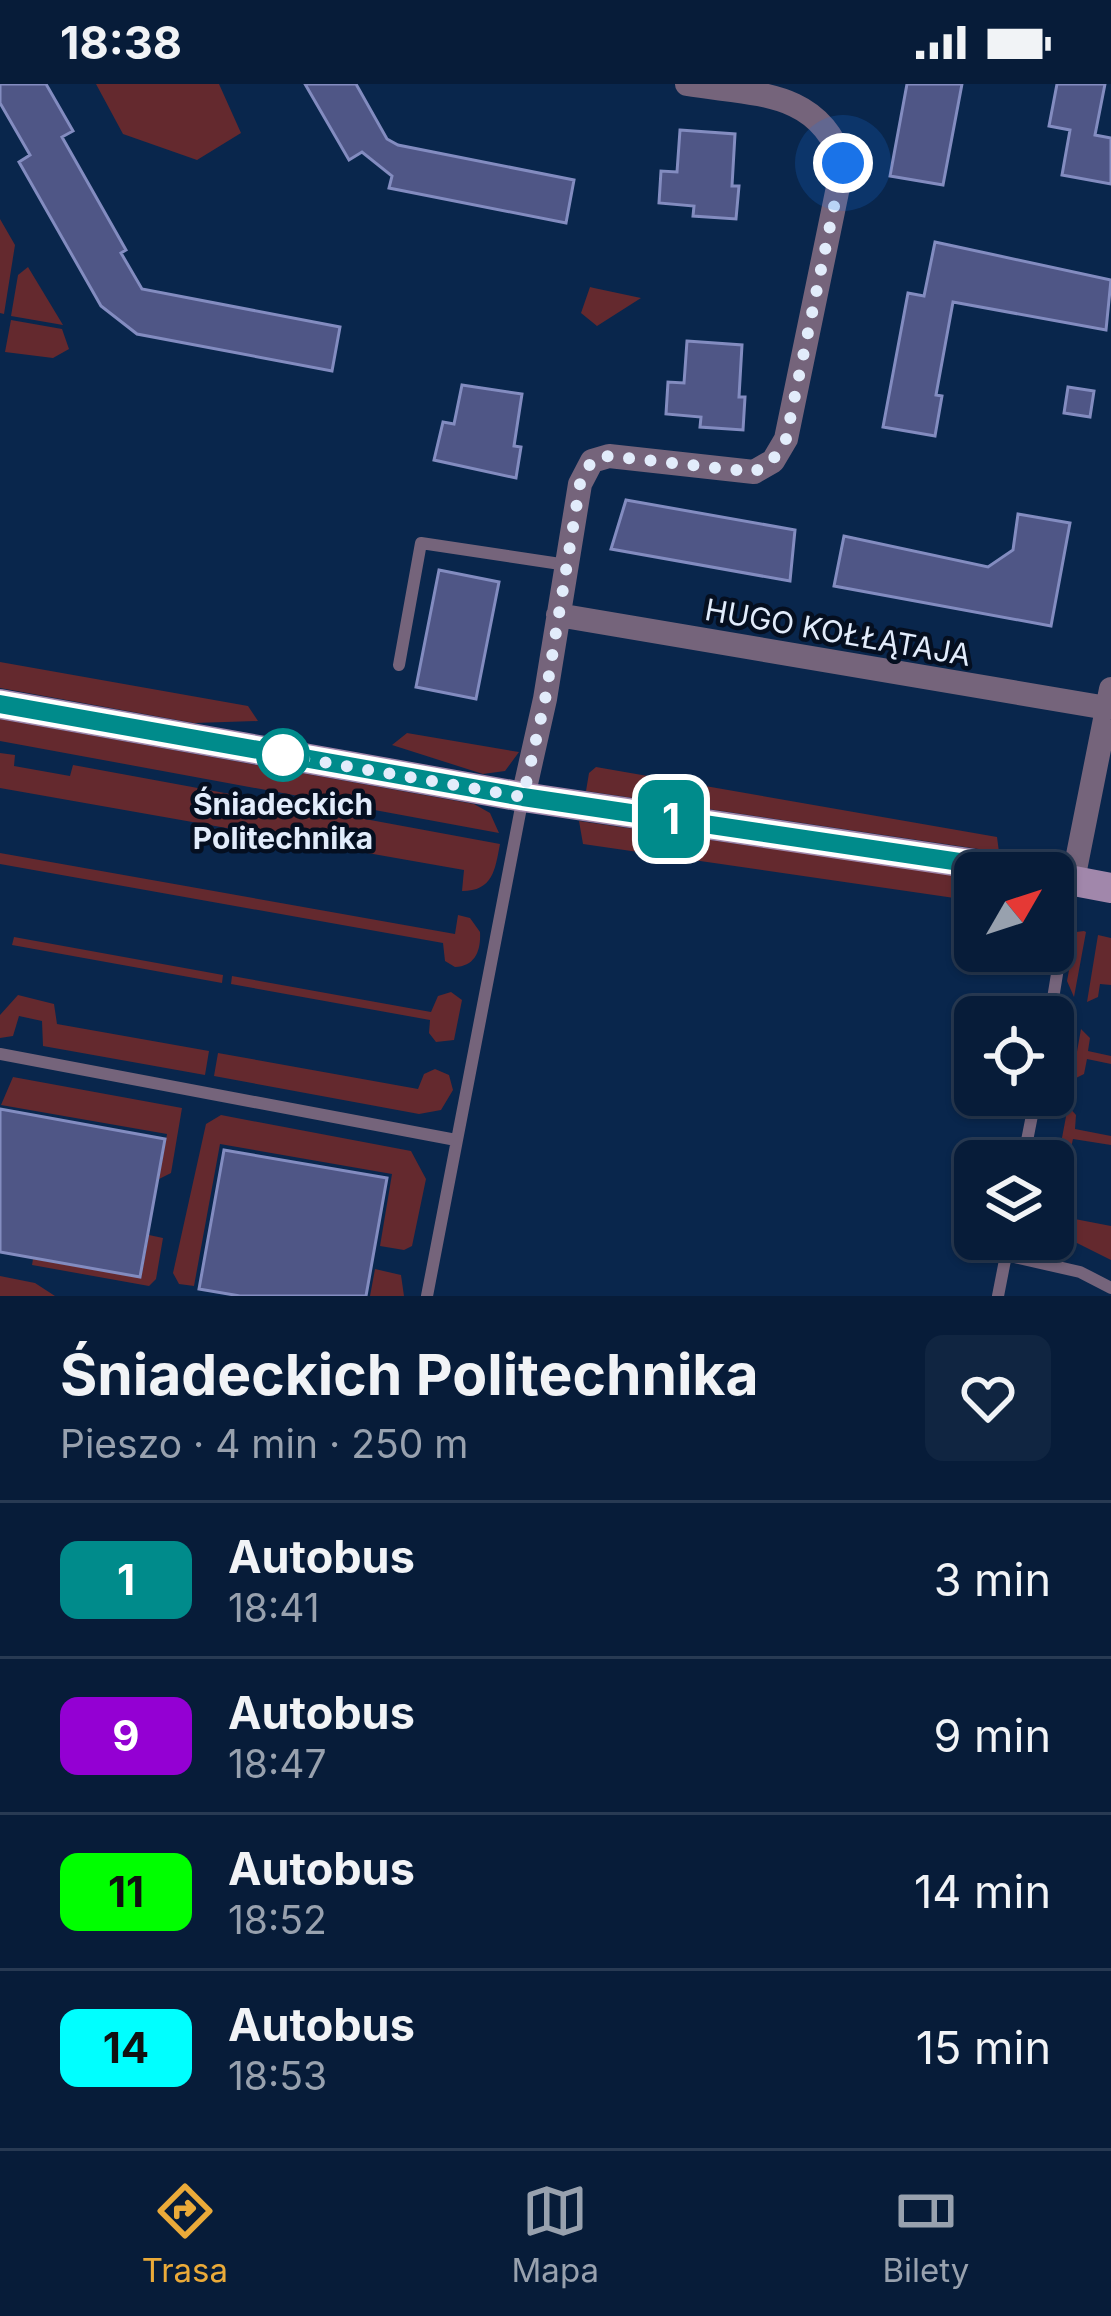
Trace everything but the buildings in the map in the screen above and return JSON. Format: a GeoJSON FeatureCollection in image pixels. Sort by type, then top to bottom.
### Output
{"type":"FeatureCollection","features":[{"type":"Feature","properties":{"kind":"street"},"geometry":{"type":"LineString","coordinates":[[523,797],[580,484],[592,460],[609,456],[754,472],[772,461],[786,439],[843,163],[834,136],[819,117],[793,102],[687,84]]}},
{"type":"Feature","properties":{"kind":"street","name":"HUGO KOŁŁĄTAJA"},"geometry":{"type":"LineString","coordinates":[[558,615],[1109,698],[1070,852]]}},
{"type":"Feature","properties":{"kind":"street"},"geometry":{"type":"LineString","coordinates":[[0,704],[523,797],[954,861]]}},
{"type":"Feature","properties":{"kind":"street"},"geometry":{"type":"LineString","coordinates":[[1074,881],[1111,888]]}},
{"type":"Feature","properties":{"kind":"lane"},"geometry":{"type":"LineString","coordinates":[[399,665],[421,543],[567,566]]}},
{"type":"Feature","properties":{"kind":"lane"},"geometry":{"type":"LineString","coordinates":[[428,1296],[523,797]]}},
{"type":"Feature","properties":{"kind":"lane"},"geometry":{"type":"LineString","coordinates":[[0,1054],[456,1140]]}},
{"type":"Feature","properties":{"kind":"lane"},"geometry":{"type":"LineString","coordinates":[[998,1296],[1005,1260]]}},
{"type":"Feature","properties":{"kind":"lane"},"geometry":{"type":"LineString","coordinates":[[1028,1260],[1080,1272],[1111,1288]]}},
{"type":"Feature","properties":{"kind":"shaded area"},"geometry":{"type":"Polygon","coordinates":[[[96,84],[219,84],[241,133],[197,160],[123,134],[96,84]]]}},
{"type":"Feature","properties":{"kind":"shaded area"},"geometry":{"type":"Polygon","coordinates":[[[0,219],[15,245],[4,314],[0,313],[0,219]]]}},
{"type":"Feature","properties":{"kind":"shaded area"},"geometry":{"type":"Polygon","coordinates":[[[28,267],[63,325],[11,316],[18,275],[28,267]]]}},
{"type":"Feature","properties":{"kind":"shaded area"},"geometry":{"type":"Polygon","coordinates":[[[590,287],[641,298],[597,326],[581,313],[590,287]]]}},
{"type":"Feature","properties":{"kind":"shaded area"},"geometry":{"type":"Polygon","coordinates":[[[11,320],[62,329],[69,349],[53,358],[5,352],[11,320]]]}},
{"type":"Feature","properties":{"kind":"shaded area"},"geometry":{"type":"Polygon","coordinates":[[[0,662],[248,706],[258,721],[194,723],[0,688],[0,662]]]}},
{"type":"Feature","properties":{"kind":"shaded area"},"geometry":{"type":"Polygon","coordinates":[[[0,719],[474,804],[490,813],[499,833],[0,741],[0,719]]]}},
{"type":"Feature","properties":{"kind":"shaded area"},"geometry":{"type":"Polygon","coordinates":[[[407,733],[519,752],[505,771],[483,774],[392,745],[407,733]]]}},
{"type":"Feature","properties":{"kind":"shaded area"},"geometry":{"type":"Polygon","coordinates":[[[0,753],[15,755],[14,766],[70,776],[73,765],[500,844],[486,883],[462,891],[464,870],[0,788],[0,753]]]}},
{"type":"Feature","properties":{"kind":"shaded area"},"geometry":{"type":"Polygon","coordinates":[[[596,767],[997,837],[999,852],[586,791],[589,773],[596,767]]]}},
{"type":"Feature","properties":{"kind":"shaded area"},"geometry":{"type":"Polygon","coordinates":[[[579,821],[954,875],[954,898],[583,844],[579,821]]]}},
{"type":"Feature","properties":{"kind":"shaded area"},"geometry":{"type":"Polygon","coordinates":[[[0,853],[455,934],[458,915],[470,918],[480,932],[479,945],[472,960],[455,967],[445,961],[443,943],[0,864],[0,853]]]}},
{"type":"Feature","properties":{"kind":"shaded area"},"geometry":{"type":"Polygon","coordinates":[[[1076,932],[1086,932],[1074,997],[1067,981],[1069,972],[1074,972],[1076,932]]]}},
{"type":"Feature","properties":{"kind":"shaded area"},"geometry":{"type":"Polygon","coordinates":[[[1098,935],[1111,938],[1111,985],[1100,984],[1098,997],[1087,1002],[1098,935]]]}},
{"type":"Feature","properties":{"kind":"shaded area"},"geometry":{"type":"Polygon","coordinates":[[[14,937],[223,975],[222,983],[12,945],[14,937]]]}},
{"type":"Feature","properties":{"kind":"shaded area"},"geometry":{"type":"Polygon","coordinates":[[[232,976],[431,1012],[438,996],[451,992],[462,1000],[454,1040],[436,1042],[429,1033],[430,1020],[231,984],[232,976]]]}},
{"type":"Feature","properties":{"kind":"shaded area"},"geometry":{"type":"Polygon","coordinates":[[[18,995],[54,1004],[57,1024],[209,1051],[205,1075],[43,1046],[42,1021],[19,1016],[13,1036],[0,1038],[0,1015],[18,995]]]}},
{"type":"Feature","properties":{"kind":"shaded area"},"geometry":{"type":"Polygon","coordinates":[[[1081,1029],[1090,1038],[1088,1051],[1111,1056],[1111,1064],[1087,1059],[1084,1074],[1074,1079],[1081,1029]]]}},
{"type":"Feature","properties":{"kind":"shaded area"},"geometry":{"type":"Polygon","coordinates":[[[218,1053],[418,1089],[424,1074],[435,1069],[449,1075],[453,1090],[441,1110],[419,1114],[214,1076],[218,1053]]]}},
{"type":"Feature","properties":{"kind":"shaded area"},"geometry":{"type":"Polygon","coordinates":[[[13,1077],[182,1108],[171,1173],[159,1179],[167,1134],[1,1105],[13,1077]]]}},
{"type":"Feature","properties":{"kind":"shaded area"},"geometry":{"type":"Polygon","coordinates":[[[1074,1113],[1075,1129],[1111,1136],[1111,1145],[1073,1139],[1062,1140],[1066,1116],[1074,1113]]]}},
{"type":"Feature","properties":{"kind":"shaded area"},"geometry":{"type":"Polygon","coordinates":[[[221,1115],[411,1151],[426,1179],[412,1246],[404,1250],[380,1246],[392,1174],[220,1144],[194,1286],[179,1284],[173,1273],[206,1124],[221,1115]]]}},
{"type":"Feature","properties":{"kind":"shaded area"},"geometry":{"type":"Polygon","coordinates":[[[1074,1219],[1111,1226],[1111,1260],[1074,1242],[1074,1219]]]}},
{"type":"Feature","properties":{"kind":"shaded area"},"geometry":{"type":"Polygon","coordinates":[[[149,1235],[163,1238],[156,1279],[149,1286],[32,1265],[33,1259],[141,1278],[149,1235]]]}},
{"type":"Feature","properties":{"kind":"shaded area"},"geometry":{"type":"Polygon","coordinates":[[[375,1269],[401,1275],[404,1296],[370,1296],[375,1269]]]}},
{"type":"Feature","properties":{"kind":"shaded area"},"geometry":{"type":"Polygon","coordinates":[[[0,1276],[35,1283],[55,1296],[0,1296],[0,1276]]]}},
{"type":"Feature","properties":{"kind":"bus line","name":"1"},"geometry":{"type":"LineString","coordinates":[[0,704],[523,797],[954,860]]}},
{"type":"Feature","properties":{"kind":"place","name":"Śniadeckich Politechnika"},"geometry":{"type":"Point","coordinates":[283,755]}},
{"type":"Feature","properties":{"kind":"route"},"geometry":{"type":"LineString","coordinates":[[283,755],[523,797],[545,700],[580,484],[592,460],[609,456],[754,472],[772,461],[786,439],[843,163]]}}]}
